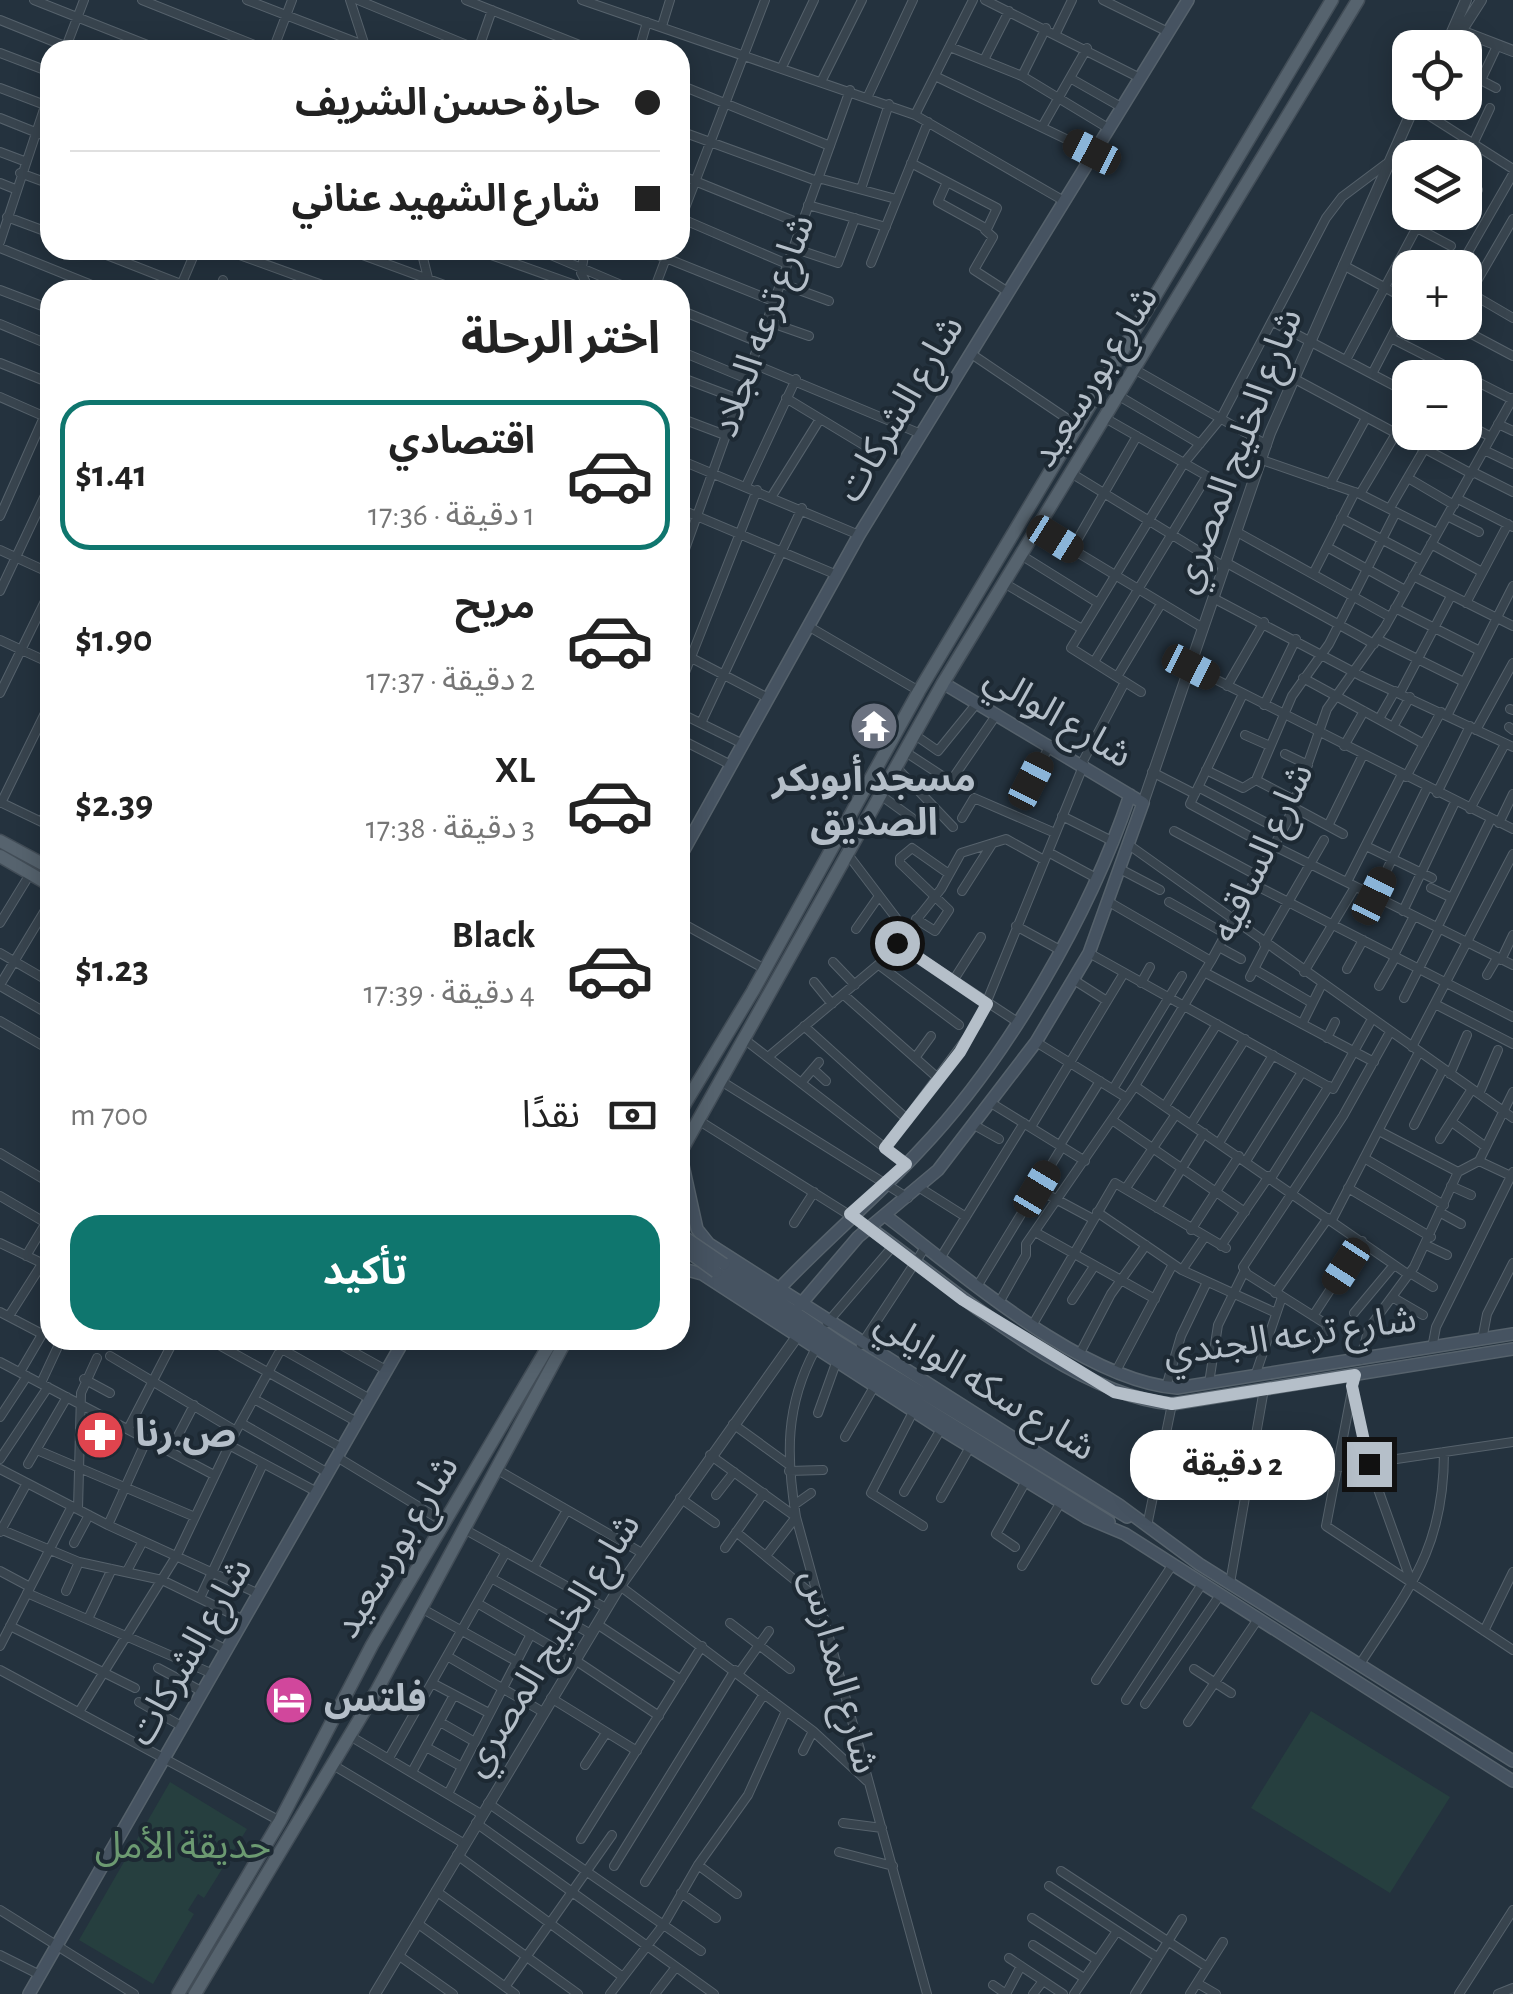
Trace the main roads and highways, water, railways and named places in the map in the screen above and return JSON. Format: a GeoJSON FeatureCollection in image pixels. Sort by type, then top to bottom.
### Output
{"type":"FeatureCollection","features":[{"type":"Feature","properties":{"kind":"main road","name":"شارع الشركات"},"geometry":{"type":"LineString","coordinates":[[690,840],[859,535],[1188,0]]}},
{"type":"Feature","properties":{"kind":"main road","name":"شارع بورسعيد"},"geometry":{"type":"LineString","coordinates":[[690,1095],[919,691],[1332,0]]}},
{"type":"Feature","properties":{"kind":"main road","name":"شارع بورسعيد"},"geometry":{"type":"LineString","coordinates":[[690,1135],[943,683],[1172,312],[1358,0]]}},
{"type":"Feature","properties":{"kind":"main road"},"geometry":{"type":"LineString","coordinates":[[1164,278],[1188,285]]}},
{"type":"Feature","properties":{"kind":"main road"},"geometry":{"type":"LineString","coordinates":[[1148,305],[1172,312]]}},
{"type":"Feature","properties":{"kind":"main road","name":"شارع الوالي"},"geometry":{"type":"LineString","coordinates":[[943,683],[1143,803]]}},
{"type":"Feature","properties":{"kind":"main road"},"geometry":{"type":"LineString","coordinates":[[778,1290],[850,1214],[906,1164],[970,1088],[1060,950],[1098,879],[1130,795]]}},
{"type":"Feature","properties":{"kind":"main road","name":"شارع الخليج المصري"},"geometry":{"type":"LineString","coordinates":[[800,1305],[870,1228],[920,1188],[1036,1042],[1089,953],[1143,803]]}},
{"type":"Feature","properties":{"kind":"main road"},"geometry":{"type":"LineString","coordinates":[[0,841],[40,863]]}},
{"type":"Feature","properties":{"kind":"main road"},"geometry":{"type":"LineString","coordinates":[[2,862],[40,880]]}},
{"type":"Feature","properties":{"kind":"main road"},"geometry":{"type":"LineString","coordinates":[[690,1198],[697,1229],[709,1244]]}},
{"type":"Feature","properties":{"kind":"main road","name":"شارع ترعه الجندي"},"geometry":{"type":"LineString","coordinates":[[886,1216],[1000,1301],[1080,1353],[1116,1373],[1166,1387],[1513,1334]]}},
{"type":"Feature","properties":{"kind":"main road","name":"شارع ترعه الجندي"},"geometry":{"type":"LineString","coordinates":[[870,1228],[963,1300],[1114,1392],[1172,1404],[1264,1389],[1353,1381],[1513,1349]]}},
{"type":"Feature","properties":{"kind":"main road"},"geometry":{"type":"LineString","coordinates":[[690,1241],[855,1352],[1114,1512],[1141,1524]]}},
{"type":"Feature","properties":{"kind":"main road"},"geometry":{"type":"LineString","coordinates":[[690,1246],[709,1244]]}},
{"type":"Feature","properties":{"kind":"main road","name":"شارع سكه الوايلي"},"geometry":{"type":"LineString","coordinates":[[709,1244],[828,1324],[1119,1505],[1230,1583],[1513,1760]]}},
{"type":"Feature","properties":{"kind":"main road"},"geometry":{"type":"LineString","coordinates":[[690,1253],[855,1364],[1125,1534]]}},
{"type":"Feature","properties":{"kind":"main road","name":"شارع سكه الوايلي"},"geometry":{"type":"LineString","coordinates":[[690,1270],[702,1274],[796,1338],[1060,1502],[1125,1534],[1513,1781]]}},
{"type":"Feature","properties":{"kind":"main road","name":"شارع الشركات"},"geometry":{"type":"LineString","coordinates":[[29,1994],[398,1350]]}},
{"type":"Feature","properties":{"kind":"main road","name":"شارع بورسعيد"},"geometry":{"type":"LineString","coordinates":[[178,1994],[280,1821],[372,1645],[546,1350]]}},
{"type":"Feature","properties":{"kind":"main road","name":"شارع بورسعيد"},"geometry":{"type":"LineString","coordinates":[[196,1994],[377,1690],[561,1350]]}},
{"type":"Feature","properties":{"kind":"main road"},"geometry":{"type":"LineString","coordinates":[[372,1645],[382,1660],[394,1657]]}},
{"type":"Feature","properties":{"kind":"main road"},"geometry":{"type":"LineString","coordinates":[[356,1676],[369,1679],[377,1690]]}},
{"type":"Feature","properties":{"kind":"place","name":"مسجد أبوبكر الصديق"},"geometry":{"type":"Point","coordinates":[874,726]}},
{"type":"Feature","properties":{"kind":"place","name":"ص.رنا"},"geometry":{"type":"Point","coordinates":[100,1435]}},
{"type":"Feature","properties":{"kind":"place","name":"فلتس"},"geometry":{"type":"Point","coordinates":[289,1700]}},
{"type":"Feature","properties":{"kind":"park label","name":"حديقة الأمل"},"geometry":{"type":"Point","coordinates":[183,1847]}}]}
